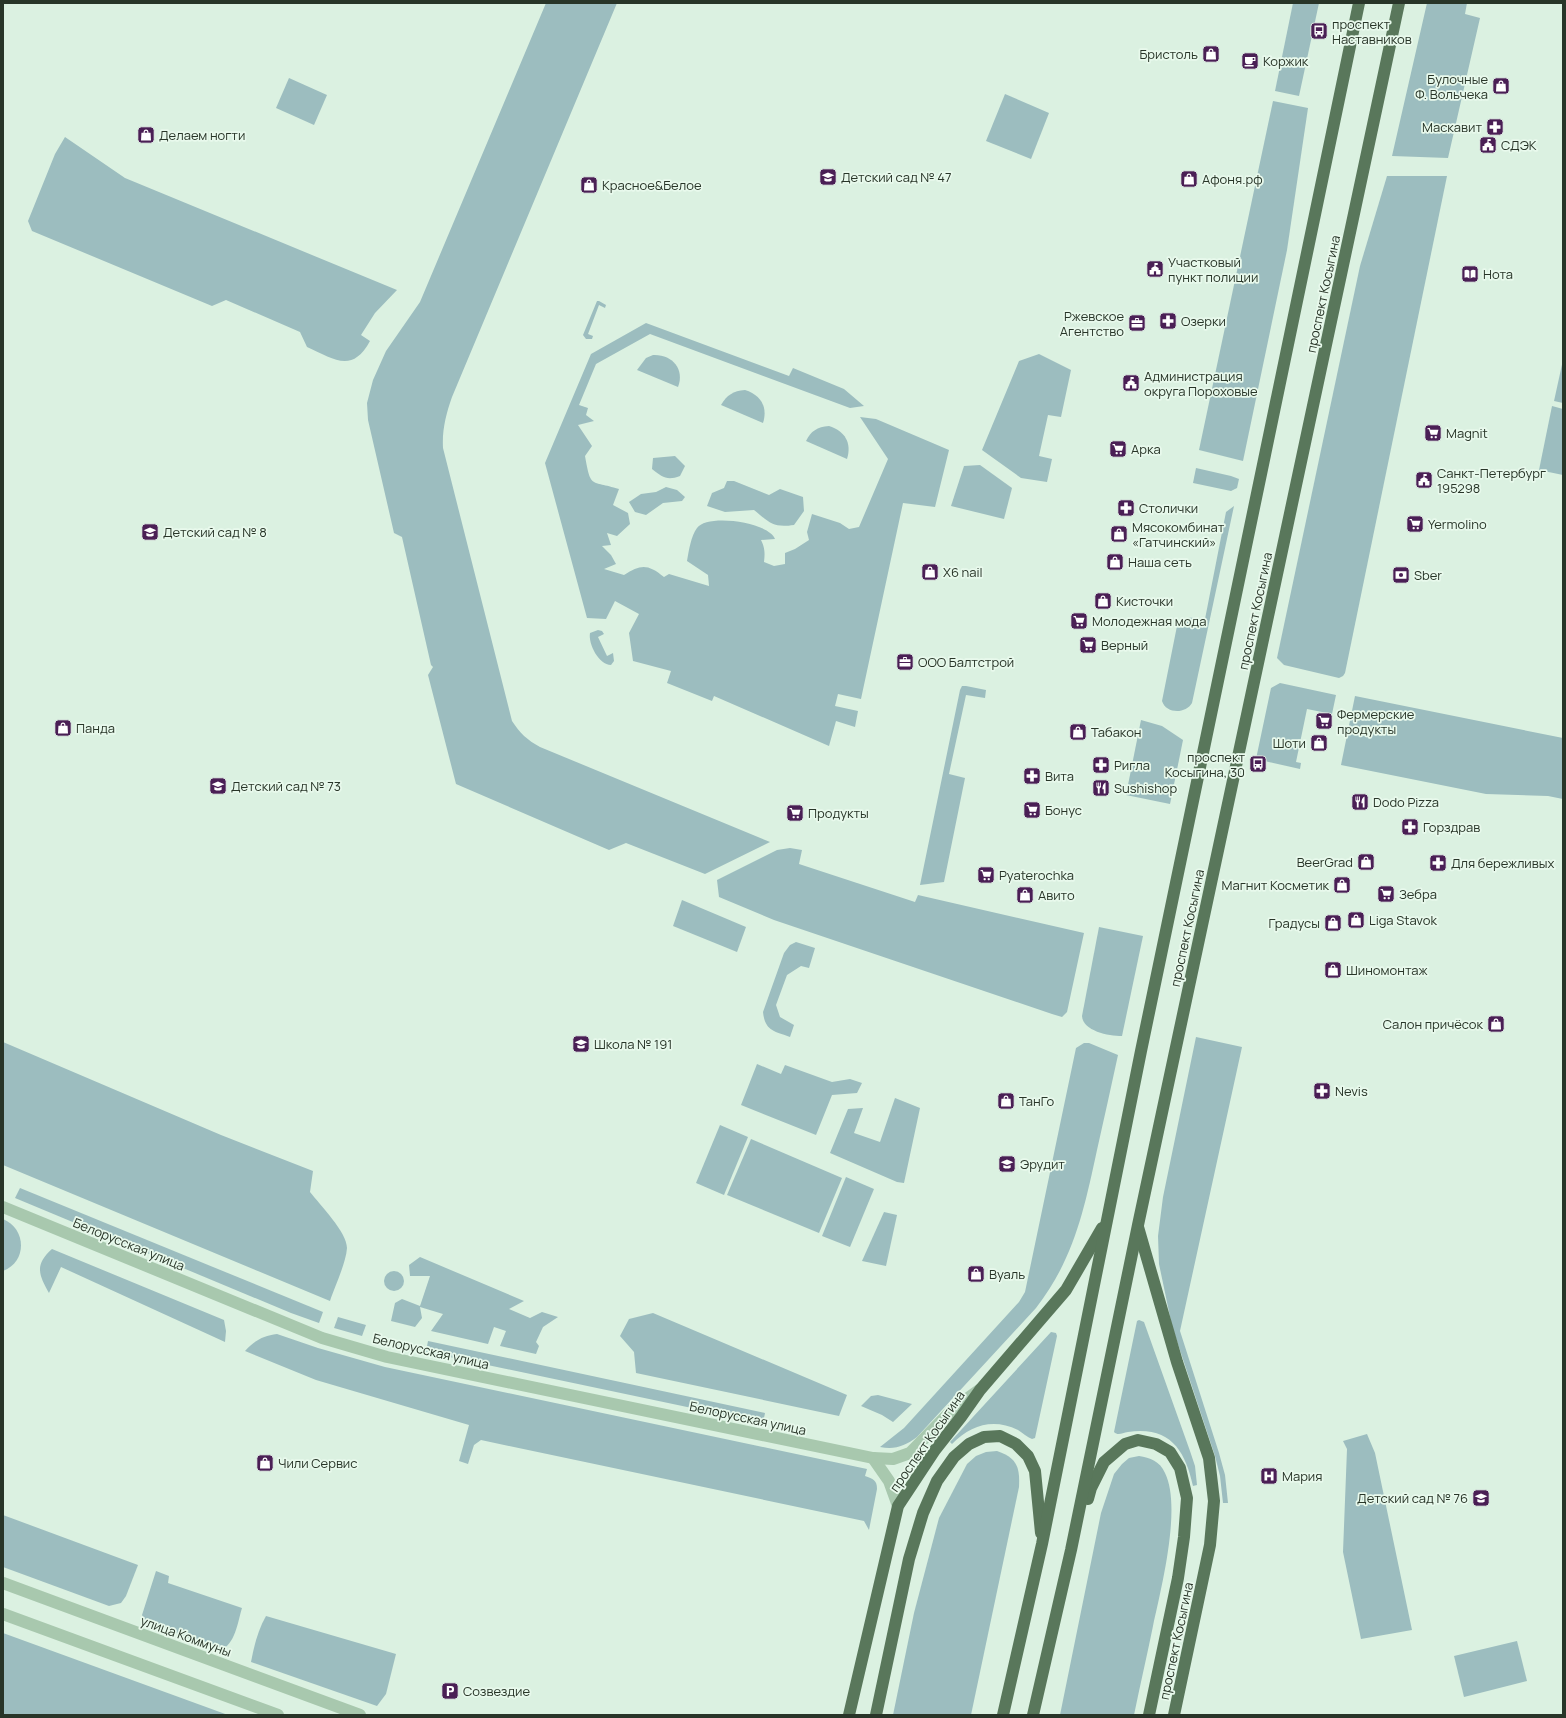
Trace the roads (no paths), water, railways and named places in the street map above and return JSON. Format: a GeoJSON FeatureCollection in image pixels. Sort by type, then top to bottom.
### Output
{"type":"FeatureCollection","features":[{"type":"Feature","properties":{"kind":"main road","name":"проспект Косыгина"},"geometry":{"type":"LineString","coordinates":[[1003,1715],[1042,1544],[1259,480],[1359,3]]}},
{"type":"Feature","properties":{"kind":"main road","name":"проспект Косыгина"},"geometry":{"type":"LineString","coordinates":[[1033,1715],[1071,1550],[1138,1225],[1399,3]]}},
{"type":"Feature","properties":{"kind":"main road","name":"проспект Косыгина"},"geometry":{"type":"LineString","coordinates":[[849,1715],[898,1506],[935,1450],[980,1390],[1066,1290],[1107,1220]]}},
{"type":"Feature","properties":{"kind":"main road","name":"проспект Косыгина"},"geometry":{"type":"LineString","coordinates":[[1138,1225],[1177,1362],[1209,1458],[1214,1501],[1210,1545],[1174,1715]]}},
{"type":"Feature","properties":{"kind":"main road","name":"проспект Косыгина"},"geometry":{"type":"LineString","coordinates":[[876,1715],[909,1559],[923,1513],[937,1481],[954,1457],[969,1444],[984,1437],[1000,1436],[1016,1444],[1028,1456],[1035,1471],[1042,1544]]}},
{"type":"Feature","properties":{"kind":"main road","name":"проспект Косыгина"},"geometry":{"type":"LineString","coordinates":[[1071,1550],[1091,1488],[1104,1462],[1125,1444],[1138,1440],[1156,1444],[1170,1452],[1180,1468],[1187,1498],[1184,1537],[1178,1578],[1149,1715]]}},
{"type":"Feature","properties":{"kind":"street","name":"Белорусская улица"},"geometry":{"type":"LineString","coordinates":[[3,1207],[322,1338],[365,1351],[440,1369],[873,1458],[893,1459],[910,1452],[954,1408],[980,1390]]}},
{"type":"Feature","properties":{"kind":"street"},"geometry":{"type":"LineString","coordinates":[[873,1458],[889,1481],[898,1506]]}},
{"type":"Feature","properties":{"kind":"street","name":"улица Коммуны"},"geometry":{"type":"LineString","coordinates":[[3,1583],[360,1715]]}},
{"type":"Feature","properties":{"kind":"street"},"geometry":{"type":"LineString","coordinates":[[3,1614],[278,1715]]}},
{"type":"Feature","properties":{"kind":"place","name":"проспект Наставников"},"geometry":{"type":"Point","coordinates":[1319,31]}},
{"type":"Feature","properties":{"kind":"place","name":"Бристоль"},"geometry":{"type":"Point","coordinates":[1211,54]}},
{"type":"Feature","properties":{"kind":"place","name":"Коржик"},"geometry":{"type":"Point","coordinates":[1250,61]}},
{"type":"Feature","properties":{"kind":"place","name":"Булочные Ф. Вольчека"},"geometry":{"type":"Point","coordinates":[1501,86]}},
{"type":"Feature","properties":{"kind":"place","name":"Маскавит"},"geometry":{"type":"Point","coordinates":[1495,127]}},
{"type":"Feature","properties":{"kind":"place","name":"Делаем ногти"},"geometry":{"type":"Point","coordinates":[146,135]}},
{"type":"Feature","properties":{"kind":"place","name":"СДЭК"},"geometry":{"type":"Point","coordinates":[1488,145]}},
{"type":"Feature","properties":{"kind":"place","name":"Детский сад № 47"},"geometry":{"type":"Point","coordinates":[828,177]}},
{"type":"Feature","properties":{"kind":"place","name":"Афоня.рф"},"geometry":{"type":"Point","coordinates":[1189,179]}},
{"type":"Feature","properties":{"kind":"place","name":"Красное&Белое"},"geometry":{"type":"Point","coordinates":[589,185]}},
{"type":"Feature","properties":{"kind":"place","name":"Участковый пункт полиции"},"geometry":{"type":"Point","coordinates":[1155,269]}},
{"type":"Feature","properties":{"kind":"place","name":"Нота"},"geometry":{"type":"Point","coordinates":[1470,274]}},
{"type":"Feature","properties":{"kind":"place","name":"Озерки"},"geometry":{"type":"Point","coordinates":[1168,321]}},
{"type":"Feature","properties":{"kind":"place","name":"Ржевское Агентство"},"geometry":{"type":"Point","coordinates":[1137,323]}},
{"type":"Feature","properties":{"kind":"place","name":"Администрация округа Пороховые"},"geometry":{"type":"Point","coordinates":[1131,383]}},
{"type":"Feature","properties":{"kind":"place","name":"Magnit"},"geometry":{"type":"Point","coordinates":[1433,433]}},
{"type":"Feature","properties":{"kind":"place","name":"Арка"},"geometry":{"type":"Point","coordinates":[1118,449]}},
{"type":"Feature","properties":{"kind":"place","name":"Санкт-Петербург 195298"},"geometry":{"type":"Point","coordinates":[1424,480]}},
{"type":"Feature","properties":{"kind":"place","name":"Столички"},"geometry":{"type":"Point","coordinates":[1126,508]}},
{"type":"Feature","properties":{"kind":"place","name":"Yermolino"},"geometry":{"type":"Point","coordinates":[1415,524]}},
{"type":"Feature","properties":{"kind":"place","name":"Детский сад № 8"},"geometry":{"type":"Point","coordinates":[150,532]}},
{"type":"Feature","properties":{"kind":"place","name":"Мясокомбинат «Гатчинский»"},"geometry":{"type":"Point","coordinates":[1119,534]}},
{"type":"Feature","properties":{"kind":"place","name":"Наша сеть"},"geometry":{"type":"Point","coordinates":[1115,562]}},
{"type":"Feature","properties":{"kind":"place","name":"X6 nail"},"geometry":{"type":"Point","coordinates":[930,572]}},
{"type":"Feature","properties":{"kind":"place","name":"Sber"},"geometry":{"type":"Point","coordinates":[1401,575]}},
{"type":"Feature","properties":{"kind":"place","name":"Кисточки"},"geometry":{"type":"Point","coordinates":[1103,601]}},
{"type":"Feature","properties":{"kind":"place","name":"Молодежная мода"},"geometry":{"type":"Point","coordinates":[1079,621]}},
{"type":"Feature","properties":{"kind":"place","name":"Верный"},"geometry":{"type":"Point","coordinates":[1088,645]}},
{"type":"Feature","properties":{"kind":"place","name":"ООО Балтстрой"},"geometry":{"type":"Point","coordinates":[905,662]}},
{"type":"Feature","properties":{"kind":"place","name":"Фермерские продукты"},"geometry":{"type":"Point","coordinates":[1324,721]}},
{"type":"Feature","properties":{"kind":"place","name":"Панда"},"geometry":{"type":"Point","coordinates":[63,728]}},
{"type":"Feature","properties":{"kind":"place","name":"Табакон"},"geometry":{"type":"Point","coordinates":[1078,732]}},
{"type":"Feature","properties":{"kind":"place","name":"Шоти"},"geometry":{"type":"Point","coordinates":[1319,743]}},
{"type":"Feature","properties":{"kind":"place","name":"проспект Косыгина, 30"},"geometry":{"type":"Point","coordinates":[1258,764]}},
{"type":"Feature","properties":{"kind":"place","name":"Ригла"},"geometry":{"type":"Point","coordinates":[1101,765]}},
{"type":"Feature","properties":{"kind":"place","name":"Вита"},"geometry":{"type":"Point","coordinates":[1032,776]}},
{"type":"Feature","properties":{"kind":"place","name":"Детский сад № 73"},"geometry":{"type":"Point","coordinates":[218,786]}},
{"type":"Feature","properties":{"kind":"place","name":"Sushishop"},"geometry":{"type":"Point","coordinates":[1101,788]}},
{"type":"Feature","properties":{"kind":"place","name":"Dodo Pizza"},"geometry":{"type":"Point","coordinates":[1360,802]}},
{"type":"Feature","properties":{"kind":"place","name":"Бонус"},"geometry":{"type":"Point","coordinates":[1032,810]}},
{"type":"Feature","properties":{"kind":"place","name":"Продукты"},"geometry":{"type":"Point","coordinates":[795,813]}},
{"type":"Feature","properties":{"kind":"place","name":"Горздрав"},"geometry":{"type":"Point","coordinates":[1410,827]}},
{"type":"Feature","properties":{"kind":"place","name":"BeerGrad"},"geometry":{"type":"Point","coordinates":[1366,862]}},
{"type":"Feature","properties":{"kind":"place","name":"Для бережливых"},"geometry":{"type":"Point","coordinates":[1438,863]}},
{"type":"Feature","properties":{"kind":"place","name":"Pyaterochka"},"geometry":{"type":"Point","coordinates":[986,875]}},
{"type":"Feature","properties":{"kind":"place","name":"Магнит Косметик"},"geometry":{"type":"Point","coordinates":[1342,885]}},
{"type":"Feature","properties":{"kind":"place","name":"Зебра"},"geometry":{"type":"Point","coordinates":[1386,894]}},
{"type":"Feature","properties":{"kind":"place","name":"Авито"},"geometry":{"type":"Point","coordinates":[1025,895]}},
{"type":"Feature","properties":{"kind":"place","name":"Liga Stavok"},"geometry":{"type":"Point","coordinates":[1356,920]}},
{"type":"Feature","properties":{"kind":"place","name":"Градусы"},"geometry":{"type":"Point","coordinates":[1333,923]}},
{"type":"Feature","properties":{"kind":"place","name":"Шиномонтаж"},"geometry":{"type":"Point","coordinates":[1333,970]}},
{"type":"Feature","properties":{"kind":"place","name":"Салон причёсок"},"geometry":{"type":"Point","coordinates":[1496,1024]}},
{"type":"Feature","properties":{"kind":"place","name":"Школа № 191"},"geometry":{"type":"Point","coordinates":[581,1044]}},
{"type":"Feature","properties":{"kind":"place","name":"Nevis"},"geometry":{"type":"Point","coordinates":[1322,1091]}},
{"type":"Feature","properties":{"kind":"place","name":"ТанГо"},"geometry":{"type":"Point","coordinates":[1006,1101]}},
{"type":"Feature","properties":{"kind":"place","name":"Эрудит"},"geometry":{"type":"Point","coordinates":[1007,1164]}},
{"type":"Feature","properties":{"kind":"place","name":"Вуаль"},"geometry":{"type":"Point","coordinates":[976,1274]}},
{"type":"Feature","properties":{"kind":"place","name":"Чили Сервис"},"geometry":{"type":"Point","coordinates":[265,1463]}},
{"type":"Feature","properties":{"kind":"place","name":"Мария"},"geometry":{"type":"Point","coordinates":[1269,1476]}},
{"type":"Feature","properties":{"kind":"place","name":"Детский сад № 76"},"geometry":{"type":"Point","coordinates":[1481,1498]}},
{"type":"Feature","properties":{"kind":"place","name":"Созвездие"},"geometry":{"type":"Point","coordinates":[450,1691]}}]}
